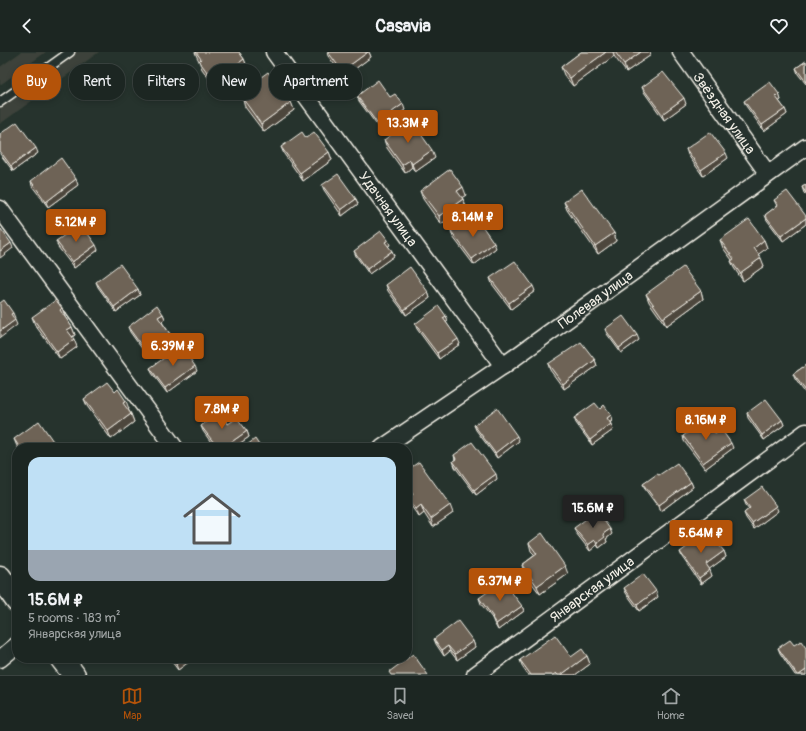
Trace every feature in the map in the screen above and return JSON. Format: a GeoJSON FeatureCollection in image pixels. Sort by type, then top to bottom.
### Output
{"type":"FeatureCollection","features":[{"type":"Feature","properties":{"kind":"main road"},"geometry":{"type":"LineString","coordinates":[[0,577],[12,594]]}},
{"type":"Feature","properties":{"kind":"street","name":"Удачная улица"},"geometry":{"type":"LineString","coordinates":[[274,52],[503,366]]}},
{"type":"Feature","properties":{"kind":"street","name":"Звёздная улица"},"geometry":{"type":"LineString","coordinates":[[681,52],[768,174]]}},
{"type":"Feature","properties":{"kind":"street","name":"Полевая улица"},"geometry":{"type":"LineString","coordinates":[[389,443],[503,366],[806,147]]}},
{"type":"Feature","properties":{"kind":"street"},"geometry":{"type":"LineString","coordinates":[[0,209],[172,443]]}},
{"type":"Feature","properties":{"kind":"street","name":"Январская улица"},"geometry":{"type":"LineString","coordinates":[[475,675],[806,432]]}},
{"type":"Feature","properties":{"kind":"street"},"geometry":{"type":"LineString","coordinates":[[0,659],[12,649]]}},
{"type":"Feature","properties":{"kind":"lane"},"geometry":{"type":"LineString","coordinates":[[0,102],[70,52]]}},
{"type":"Feature","properties":{"kind":"shaded area"},"geometry":{"type":"Polygon","coordinates":[[[21,52],[46,52],[29,64],[12,64],[12,76],[0,85],[0,67],[21,52]]]}},
{"type":"Feature","properties":{"kind":"shaded area"},"geometry":{"type":"Polygon","coordinates":[[[73,52],[99,52],[82,64],[69,64],[69,74],[61,80],[61,64],[56,64],[73,52]]]}},
{"type":"Feature","properties":{"kind":"shaded area"},"geometry":{"type":"Polygon","coordinates":[[[12,96],[12,100],[33,100],[0,124],[0,105],[12,96]]]}},
{"type":"Feature","properties":{"kind":"building"},"geometry":{"type":"Polygon","coordinates":[[[196,52],[239,52],[244,59],[237,64],[207,64],[207,72],[199,61],[201,59],[196,52]]]}},
{"type":"Feature","properties":{"kind":"building"},"geometry":{"type":"Polygon","coordinates":[[[328,52],[368,52],[352,64],[337,64],[328,52]]]}},
{"type":"Feature","properties":{"kind":"building"},"geometry":{"type":"Polygon","coordinates":[[[581,52],[606,52],[570,78],[561,67],[581,52]]]}},
{"type":"Feature","properties":{"kind":"building"},"geometry":{"type":"Polygon","coordinates":[[[615,52],[641,52],[624,64],[615,52]]]}},
{"type":"Feature","properties":{"kind":"building"},"geometry":{"type":"Polygon","coordinates":[[[806,61],[806,82],[796,68],[806,61]]]}},
{"type":"Feature","properties":{"kind":"building"},"geometry":{"type":"Polygon","coordinates":[[[268,72],[269,73],[269,100],[289,100],[291,102],[261,124],[244,100],[261,100],[261,77],[268,72]]]}},
{"type":"Feature","properties":{"kind":"building"},"geometry":{"type":"Polygon","coordinates":[[[663,72],[684,98],[662,114],[642,87],[663,72]]]}},
{"type":"Feature","properties":{"kind":"building"},"geometry":{"type":"Polygon","coordinates":[[[378,80],[390,97],[395,94],[403,104],[377,123],[360,100],[362,100],[362,92],[378,80]]]}},
{"type":"Feature","properties":{"kind":"building"},"geometry":{"type":"Polygon","coordinates":[[[770,82],[779,94],[776,97],[785,109],[762,125],[744,101],[770,82]]]}},
{"type":"Feature","properties":{"kind":"building"},"geometry":{"type":"Polygon","coordinates":[[[411,120],[432,150],[412,164],[410,160],[402,165],[384,140],[411,120]]]}},
{"type":"Feature","properties":{"kind":"building"},"geometry":{"type":"Polygon","coordinates":[[[17,122],[36,148],[11,166],[0,151],[0,134],[17,122]]]}},
{"type":"Feature","properties":{"kind":"building"},"geometry":{"type":"Polygon","coordinates":[[[302,132],[306,138],[314,132],[329,152],[300,173],[281,147],[302,132]]]}},
{"type":"Feature","properties":{"kind":"building"},"geometry":{"type":"Polygon","coordinates":[[[710,132],[726,153],[701,170],[686,149],[710,132]]]}},
{"type":"Feature","properties":{"kind":"building"},"geometry":{"type":"Polygon","coordinates":[[[61,158],[76,179],[46,202],[31,181],[61,158]]]}},
{"type":"Feature","properties":{"kind":"building"},"geometry":{"type":"Polygon","coordinates":[[[450,169],[463,187],[457,191],[463,199],[439,216],[420,191],[450,169]]]}},
{"type":"Feature","properties":{"kind":"building"},"geometry":{"type":"Polygon","coordinates":[[[338,174],[356,199],[341,210],[322,185],[338,174]]]}},
{"type":"Feature","properties":{"kind":"building"},"geometry":{"type":"Polygon","coordinates":[[[806,185],[806,193],[802,187],[806,185]]]}},
{"type":"Feature","properties":{"kind":"building"},"geometry":{"type":"Polygon","coordinates":[[[582,189],[614,233],[595,246],[564,202],[582,189]]]}},
{"type":"Feature","properties":{"kind":"building"},"geometry":{"type":"Polygon","coordinates":[[[787,191],[806,218],[781,236],[765,215],[778,205],[774,200],[787,191]]]}},
{"type":"Feature","properties":{"kind":"building"},"geometry":{"type":"Polygon","coordinates":[[[749,219],[764,240],[754,248],[761,258],[740,273],[731,261],[734,259],[720,240],[749,219]]]}},
{"type":"Feature","properties":{"kind":"building"},"geometry":{"type":"Polygon","coordinates":[[[467,220],[470,225],[478,220],[494,243],[472,259],[451,231],[467,220]]]}},
{"type":"Feature","properties":{"kind":"building"},"geometry":{"type":"Polygon","coordinates":[[[81,224],[96,245],[72,262],[56,241],[81,224]]]}},
{"type":"Feature","properties":{"kind":"building"},"geometry":{"type":"Polygon","coordinates":[[[1,229],[11,243],[0,251],[0,230],[1,229]]]}},
{"type":"Feature","properties":{"kind":"building"},"geometry":{"type":"Polygon","coordinates":[[[381,231],[388,240],[385,242],[392,251],[367,269],[354,251],[381,231]]]}},
{"type":"Feature","properties":{"kind":"building"},"geometry":{"type":"Polygon","coordinates":[[[515,261],[533,286],[509,303],[490,278],[515,261]]]}},
{"type":"Feature","properties":{"kind":"building"},"geometry":{"type":"Polygon","coordinates":[[[120,264],[138,289],[114,307],[96,282],[120,264]]]}},
{"type":"Feature","properties":{"kind":"building"},"geometry":{"type":"Polygon","coordinates":[[[410,267],[428,292],[404,310],[386,285],[410,267]]]}},
{"type":"Feature","properties":{"kind":"building"},"geometry":{"type":"Polygon","coordinates":[[[683,267],[701,291],[663,318],[646,294],[683,267]]]}},
{"type":"Feature","properties":{"kind":"building"},"geometry":{"type":"Polygon","coordinates":[[[4,300],[13,313],[11,314],[15,320],[0,331],[0,303],[4,300]]]}},
{"type":"Feature","properties":{"kind":"building"},"geometry":{"type":"Polygon","coordinates":[[[56,300],[62,308],[60,310],[72,327],[67,330],[74,339],[57,352],[32,317],[56,300]]]}},
{"type":"Feature","properties":{"kind":"building"},"geometry":{"type":"Polygon","coordinates":[[[157,305],[163,314],[158,317],[170,334],[146,352],[128,327],[157,305]]]}},
{"type":"Feature","properties":{"kind":"building"},"geometry":{"type":"Polygon","coordinates":[[[439,306],[446,316],[443,318],[458,339],[437,353],[415,324],[439,306]]]}},
{"type":"Feature","properties":{"kind":"building"},"geometry":{"type":"Polygon","coordinates":[[[623,316],[637,335],[619,348],[605,329],[623,316]]]}},
{"type":"Feature","properties":{"kind":"building"},"geometry":{"type":"Polygon","coordinates":[[[581,342],[595,360],[563,384],[548,364],[581,342]]]}},
{"type":"Feature","properties":{"kind":"building"},"geometry":{"type":"Polygon","coordinates":[[[181,346],[195,366],[165,388],[150,368],[181,346]]]}},
{"type":"Feature","properties":{"kind":"building"},"geometry":{"type":"Polygon","coordinates":[[[806,365],[806,391],[793,374],[806,365]]]}},
{"type":"Feature","properties":{"kind":"building"},"geometry":{"type":"Polygon","coordinates":[[[107,382],[115,392],[118,389],[126,401],[123,403],[131,414],[108,431],[84,399],[107,382]]]}},
{"type":"Feature","properties":{"kind":"building"},"geometry":{"type":"Polygon","coordinates":[[[766,399],[782,420],[762,435],[747,413],[766,399]]]}},
{"type":"Feature","properties":{"kind":"building"},"geometry":{"type":"Polygon","coordinates":[[[595,403],[600,409],[604,405],[611,415],[607,418],[611,424],[590,440],[574,418],[595,403]]]}},
{"type":"Feature","properties":{"kind":"building"},"geometry":{"type":"Polygon","coordinates":[[[497,408],[517,436],[495,453],[474,425],[497,408]]]}},
{"type":"Feature","properties":{"kind":"building"},"geometry":{"type":"Polygon","coordinates":[[[213,411],[216,415],[220,412],[228,424],[237,418],[247,431],[230,443],[214,443],[201,426],[206,422],[203,418],[213,411]]]}},
{"type":"Feature","properties":{"kind":"building"},"geometry":{"type":"Polygon","coordinates":[[[705,420],[715,433],[721,429],[731,443],[703,463],[683,436],[705,420]]]}},
{"type":"Feature","properties":{"kind":"building"},"geometry":{"type":"Polygon","coordinates":[[[39,421],[54,443],[17,443],[14,439],[39,421]]]}},
{"type":"Feature","properties":{"kind":"building"},"geometry":{"type":"Polygon","coordinates":[[[255,439],[258,443],[250,443],[255,439]]]}},
{"type":"Feature","properties":{"kind":"building"},"geometry":{"type":"Polygon","coordinates":[[[472,442],[496,474],[474,490],[453,461],[456,459],[454,455],[472,442]]]}},
{"type":"Feature","properties":{"kind":"building"},"geometry":{"type":"Polygon","coordinates":[[[419,462],[450,505],[431,519],[421,505],[416,509],[412,504],[412,467],[419,462]]]}},
{"type":"Feature","properties":{"kind":"building"},"geometry":{"type":"Polygon","coordinates":[[[677,463],[691,482],[659,505],[643,484],[677,463]]]}},
{"type":"Feature","properties":{"kind":"building"},"geometry":{"type":"Polygon","coordinates":[[[762,487],[776,506],[752,523],[744,513],[750,508],[744,500],[762,487]]]}},
{"type":"Feature","properties":{"kind":"building"},"geometry":{"type":"Polygon","coordinates":[[[597,511],[610,529],[603,534],[605,537],[597,543],[595,540],[588,545],[574,528],[597,511]]]}},
{"type":"Feature","properties":{"kind":"building"},"geometry":{"type":"Polygon","coordinates":[[[542,533],[565,566],[537,586],[522,565],[537,554],[529,543],[542,533]]]}},
{"type":"Feature","properties":{"kind":"building"},"geometry":{"type":"Polygon","coordinates":[[[706,533],[715,546],[718,544],[724,551],[706,564],[710,570],[699,578],[680,552],[706,533]]]}},
{"type":"Feature","properties":{"kind":"building"},"geometry":{"type":"Polygon","coordinates":[[[643,574],[656,591],[637,605],[624,588],[643,574]]]}},
{"type":"Feature","properties":{"kind":"building"},"geometry":{"type":"Polygon","coordinates":[[[503,581],[522,606],[496,624],[492,618],[493,617],[479,598],[503,581]]]}},
{"type":"Feature","properties":{"kind":"building"},"geometry":{"type":"Polygon","coordinates":[[[458,621],[473,641],[455,654],[448,646],[442,650],[434,639],[458,621]]]}},
{"type":"Feature","properties":{"kind":"building"},"geometry":{"type":"Polygon","coordinates":[[[555,635],[571,657],[582,649],[587,656],[561,675],[556,673],[553,675],[531,675],[520,660],[555,635]]]}},
{"type":"Feature","properties":{"kind":"building"},"geometry":{"type":"Polygon","coordinates":[[[790,640],[794,645],[801,641],[806,648],[806,670],[799,675],[797,675],[778,648],[790,640]]]}},
{"type":"Feature","properties":{"kind":"building"},"geometry":{"type":"Polygon","coordinates":[[[413,654],[428,675],[391,675],[389,672],[401,663],[412,663],[413,654]]]}}]}
